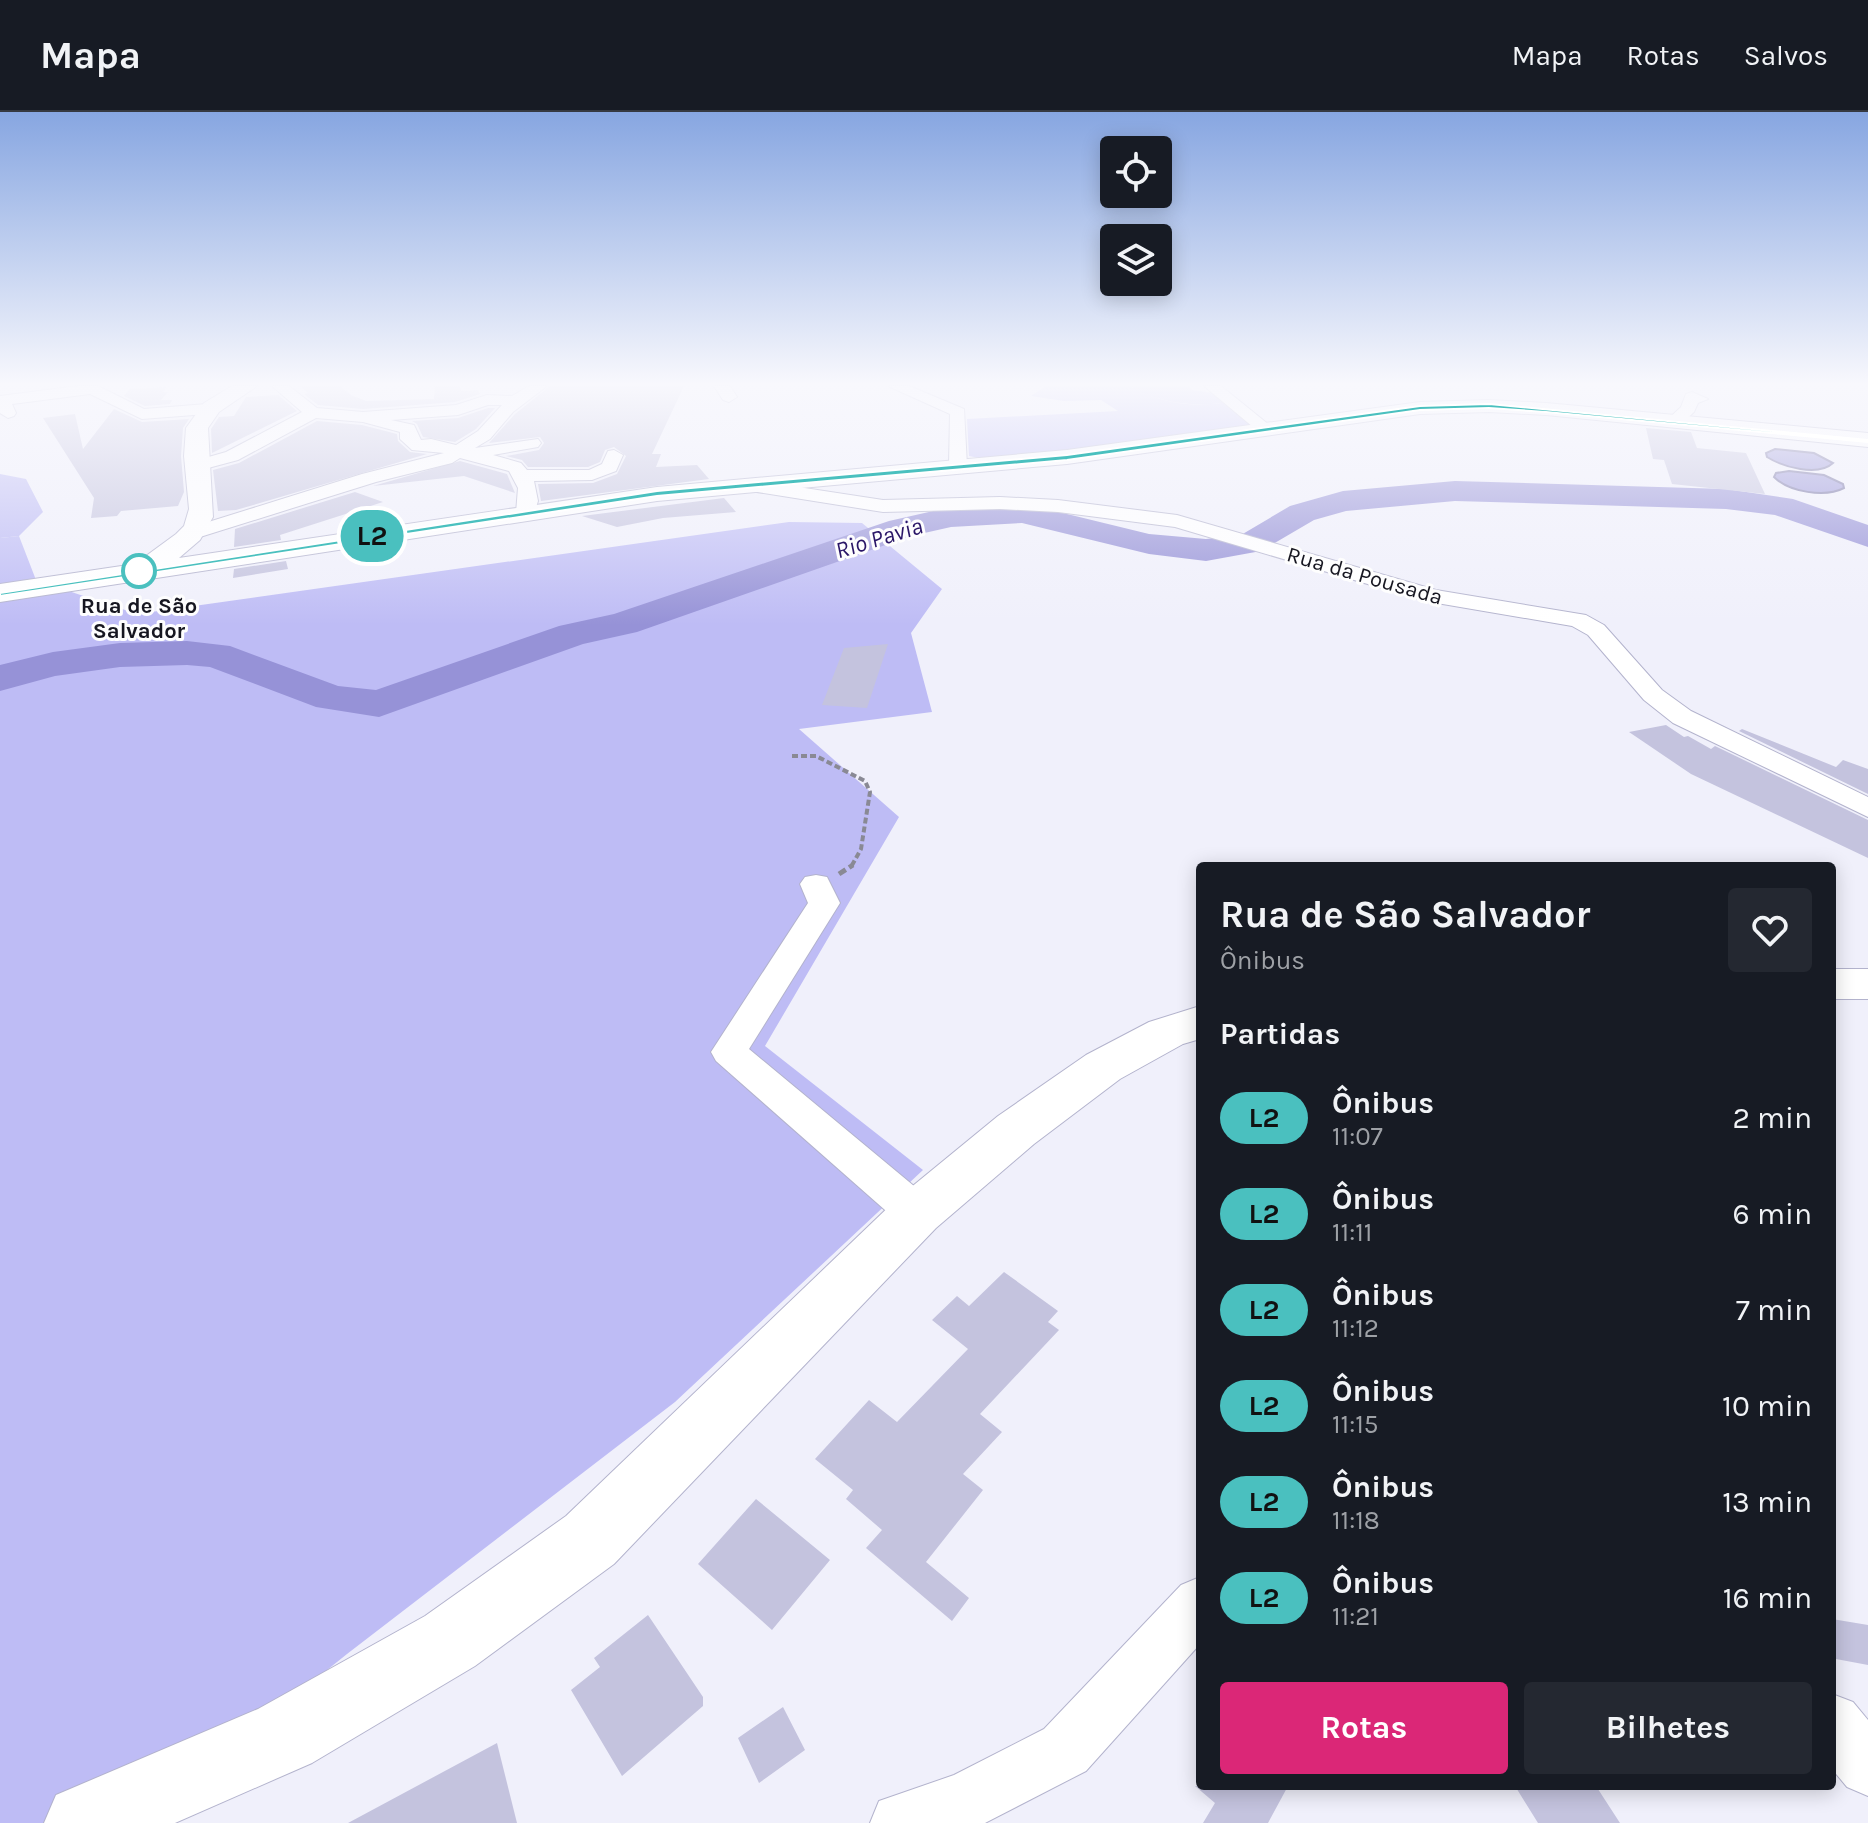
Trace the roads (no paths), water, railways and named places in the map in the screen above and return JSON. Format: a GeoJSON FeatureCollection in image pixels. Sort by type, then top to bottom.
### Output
{"type":"FeatureCollection","features":[{"type":"Feature","properties":{"kind":"street"},"geometry":{"type":"LineString","coordinates":[[193,533],[203,512],[197,466]]}},
{"type":"Feature","properties":{"kind":"street"},"geometry":{"type":"LineString","coordinates":[[145,570],[193,533],[369,478],[418,466]]}},
{"type":"Feature","properties":{"kind":"street"},"geometry":{"type":"LineString","coordinates":[[511,466],[522,476],[530,497],[526,513]]}},
{"type":"Feature","properties":{"kind":"street"},"geometry":{"type":"LineString","coordinates":[[522,476],[592,475],[610,466]]}},
{"type":"Feature","properties":{"kind":"street"},"geometry":{"type":"LineString","coordinates":[[0,593],[657,494],[745,485],[800,488],[958,466]]}},
{"type":"Feature","properties":{"kind":"street","name":"Rua da Pousada"},"geometry":{"type":"LineString","coordinates":[[800,488],[883,506],[1000,503],[1058,506],[1177,521],[1433,596],[1578,620],[1596,630],[1653,695],[1682,717],[1868,808]]}},
{"type":"Feature","properties":{"kind":"street"},"geometry":{"type":"LineString","coordinates":[[816,884],[824,903],[729,1052],[917,1213]]}},
{"type":"Feature","properties":{"kind":"street"},"geometry":{"type":"LineString","coordinates":[[1836,984],[1868,984]]}},
{"type":"Feature","properties":{"kind":"street"},"geometry":{"type":"LineString","coordinates":[[84,1823],[285,1736],[450,1641],[590,1540],[917,1213],[1016,1130],[1103,1067],[1166,1033],[1196,1023]]}},
{"type":"Feature","properties":{"kind":"street"},"geometry":{"type":"LineString","coordinates":[[901,1823],[965,1801],[1065,1750],[1196,1608]]}},
{"type":"Feature","properties":{"kind":"street"},"geometry":{"type":"LineString","coordinates":[[1836,1728],[1868,1766]]}},
{"type":"Feature","properties":{"kind":"waterway","name":"Rio Pavia"},"geometry":{"type":"LineString","coordinates":[[0,678],[53,664],[120,655],[187,653],[216,655],[331,698],[379,704],[573,634],[623,624],[901,528],[951,517],[1022,513],[1149,544],[1206,550],[1249,544],[1302,513],[1343,501],[1455,491],[1599,493],[1726,499],[1781,506],[1868,537]]}},
{"type":"Feature","properties":{"kind":"place","name":"Rua de São Salvador"},"geometry":{"type":"Point","coordinates":[139,571]}}]}
